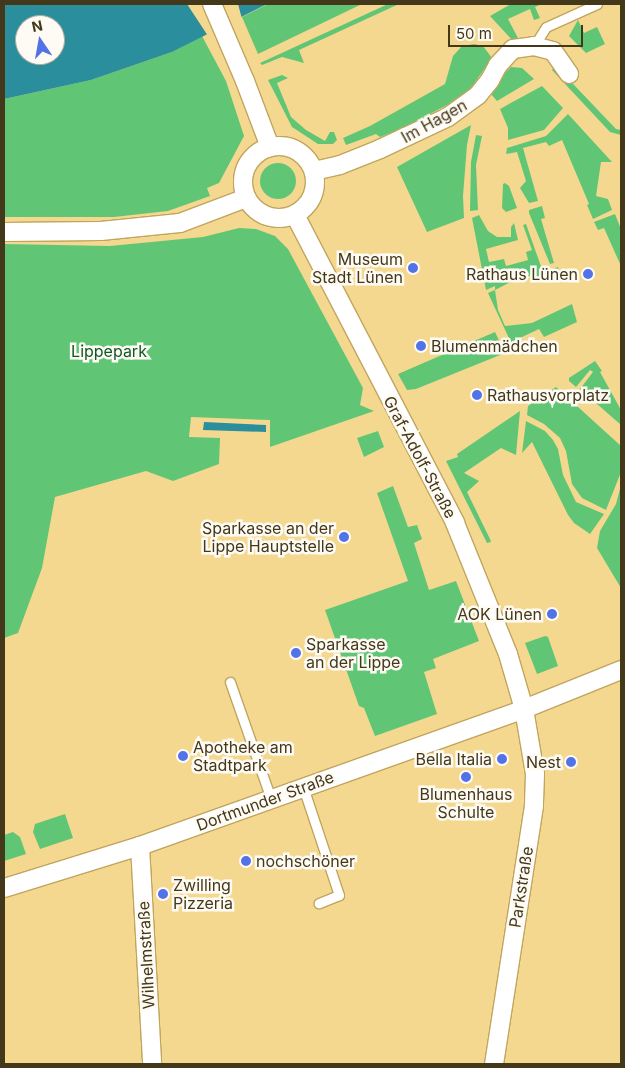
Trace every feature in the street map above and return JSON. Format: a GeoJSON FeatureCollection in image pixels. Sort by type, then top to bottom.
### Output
{"type":"FeatureCollection","features":[{"type":"Feature","properties":{"kind":"street"},"geometry":{"type":"LineString","coordinates":[[212,4],[270,147]]}},
{"type":"Feature","properties":{"kind":"street"},"geometry":{"type":"LineString","coordinates":[[534,46],[553,51],[569,74]]}},
{"type":"Feature","properties":{"kind":"street","name":"Im Hagen"},"geometry":{"type":"LineString","coordinates":[[314,171],[340,166],[448,117],[478,95],[490,80],[498,65],[514,49],[534,46]]}},
{"type":"Feature","properties":{"kind":"street"},"geometry":{"type":"LineString","coordinates":[[281,146],[291,148],[309,162],[314,171],[315,188],[312,197],[302,210],[295,215],[286,218],[267,217],[258,213],[246,198],[243,177],[246,167],[260,151],[270,147],[281,146]]}},
{"type":"Feature","properties":{"kind":"street"},"geometry":{"type":"LineString","coordinates":[[4,232],[101,231],[180,223],[246,198]]}},
{"type":"Feature","properties":{"kind":"street","name":"Graf-Adolf-Straße"},"geometry":{"type":"LineString","coordinates":[[295,215],[455,523],[508,654],[524,709]]}},
{"type":"Feature","properties":{"kind":"street","name":"Dortmunder Straße"},"geometry":{"type":"LineString","coordinates":[[4,888],[140,846],[524,709],[621,670]]}},
{"type":"Feature","properties":{"kind":"street","name":"Parkstraße"},"geometry":{"type":"LineString","coordinates":[[494,1064],[534,806],[535,774],[524,709]]}},
{"type":"Feature","properties":{"kind":"street","name":"Wilhelmstraße"},"geometry":{"type":"LineString","coordinates":[[140,846],[152,1064]]}},
{"type":"Feature","properties":{"kind":"lane"},"geometry":{"type":"LineString","coordinates":[[534,46],[546,27],[597,4]]}},
{"type":"Feature","properties":{"kind":"lane"},"geometry":{"type":"LineString","coordinates":[[230,682],[271,799]]}},
{"type":"Feature","properties":{"kind":"lane"},"geometry":{"type":"LineString","coordinates":[[303,788],[338,895],[319,902]]}},
{"type":"Feature","properties":{"kind":"green space"},"geometry":{"type":"Polygon","coordinates":[[[268,4],[362,4],[258,54],[242,17],[268,4]]]}},
{"type":"Feature","properties":{"kind":"green space"},"geometry":{"type":"Polygon","coordinates":[[[388,4],[399,4],[299,50],[304,63],[282,57],[262,65],[260,63],[388,4]]]}},
{"type":"Feature","properties":{"kind":"green space"},"geometry":{"type":"Polygon","coordinates":[[[511,4],[542,4],[535,7],[540,18],[534,20],[530,9],[508,19],[518,38],[513,41],[490,16],[511,4]]]}},
{"type":"Feature","properties":{"kind":"green space"},"geometry":{"type":"Polygon","coordinates":[[[578,20],[584,33],[597,27],[605,44],[586,53],[569,36],[578,20]]]}},
{"type":"Feature","properties":{"kind":"green space"},"geometry":{"type":"Polygon","coordinates":[[[202,36],[226,81],[244,136],[219,183],[207,188],[210,196],[168,211],[114,217],[4,217],[4,99],[91,80],[172,52],[202,36]]]}},
{"type":"Feature","properties":{"kind":"green space"},"geometry":{"type":"Polygon","coordinates":[[[474,44],[483,46],[492,58],[471,88],[447,105],[405,127],[380,137],[376,134],[346,145],[343,138],[370,126],[445,84],[453,56],[462,46],[474,44]]]}},
{"type":"Feature","properties":{"kind":"green space"},"geometry":{"type":"Polygon","coordinates":[[[555,65],[616,129],[621,130],[621,135],[610,132],[552,70],[555,65]]]}},
{"type":"Feature","properties":{"kind":"green space"},"geometry":{"type":"Polygon","coordinates":[[[511,67],[522,68],[534,79],[497,101],[490,93],[511,67]]]}},
{"type":"Feature","properties":{"kind":"green space"},"geometry":{"type":"Polygon","coordinates":[[[282,75],[288,78],[277,83],[291,117],[306,130],[325,141],[330,132],[334,132],[337,140],[333,144],[318,144],[292,127],[268,80],[282,75]]]}},
{"type":"Feature","properties":{"kind":"green space"},"geometry":{"type":"Polygon","coordinates":[[[542,86],[563,108],[544,130],[508,140],[508,128],[500,109],[542,86]]]}},
{"type":"Feature","properties":{"kind":"green space"},"geometry":{"type":"Polygon","coordinates":[[[568,114],[612,162],[601,162],[596,196],[608,199],[612,210],[593,219],[587,205],[589,204],[562,140],[549,146],[546,142],[523,148],[538,201],[529,203],[520,188],[526,181],[517,152],[506,154],[507,148],[546,136],[568,114]]]}},
{"type":"Feature","properties":{"kind":"green space"},"geometry":{"type":"Polygon","coordinates":[[[471,125],[467,145],[463,196],[464,218],[427,232],[397,167],[471,125]]]}},
{"type":"Feature","properties":{"kind":"green space"},"geometry":{"type":"Polygon","coordinates":[[[476,135],[482,136],[476,165],[478,210],[470,211],[471,162],[476,135]]]}},
{"type":"Feature","properties":{"kind":"green space"},"geometry":{"type":"Polygon","coordinates":[[[278,163],[285,164],[291,168],[295,174],[295,188],[291,194],[285,198],[278,199],[271,198],[265,194],[261,188],[260,181],[261,174],[265,168],[271,164],[278,163]]]}},
{"type":"Feature","properties":{"kind":"green space"},"geometry":{"type":"Polygon","coordinates":[[[505,183],[509,186],[517,208],[506,212],[502,208],[503,184],[505,183]]]}},
{"type":"Feature","properties":{"kind":"green space"},"geometry":{"type":"Polygon","coordinates":[[[542,206],[545,218],[541,219],[554,263],[550,264],[529,213],[529,210],[542,206]]]}},
{"type":"Feature","properties":{"kind":"green space"},"geometry":{"type":"Polygon","coordinates":[[[615,214],[621,229],[621,266],[604,228],[598,230],[594,222],[615,214]]]}},
{"type":"Feature","properties":{"kind":"green space"},"geometry":{"type":"Polygon","coordinates":[[[479,215],[488,231],[497,237],[511,237],[511,227],[514,223],[518,240],[486,249],[489,262],[504,259],[506,266],[528,260],[526,252],[532,250],[523,225],[526,224],[543,272],[558,267],[559,273],[537,278],[535,275],[520,277],[495,290],[495,286],[486,290],[472,218],[479,215]]]}},
{"type":"Feature","properties":{"kind":"green space","name":"Lippepark"},"geometry":{"type":"Polygon","coordinates":[[[239,228],[256,229],[275,236],[288,249],[363,388],[360,405],[374,411],[270,447],[270,420],[191,417],[189,437],[220,438],[219,464],[173,481],[146,471],[55,497],[42,568],[18,633],[4,638],[4,244],[110,246],[203,237],[239,228]]]}},
{"type":"Feature","properties":{"kind":"green space"},"geometry":{"type":"Polygon","coordinates":[[[495,290],[498,310],[505,326],[532,323],[572,304],[577,322],[544,337],[539,329],[520,338],[524,345],[514,349],[488,293],[495,290]]]}},
{"type":"Feature","properties":{"kind":"green space"},"geometry":{"type":"Polygon","coordinates":[[[495,332],[505,353],[416,389],[407,390],[398,374],[495,332]]]}},
{"type":"Feature","properties":{"kind":"green space"},"geometry":{"type":"Polygon","coordinates":[[[595,361],[621,410],[621,425],[580,389],[593,372],[590,370],[576,387],[569,381],[569,378],[595,361]]]}},
{"type":"Feature","properties":{"kind":"green space"},"geometry":{"type":"Polygon","coordinates":[[[556,387],[621,446],[621,472],[606,510],[582,498],[572,484],[566,451],[560,438],[544,424],[527,415],[528,406],[556,387]]]}},
{"type":"Feature","properties":{"kind":"green space"},"geometry":{"type":"Polygon","coordinates":[[[520,411],[516,455],[501,448],[464,473],[479,481],[467,492],[490,539],[491,542],[487,543],[446,461],[458,457],[457,454],[520,411]]]}},
{"type":"Feature","properties":{"kind":"green space"},"geometry":{"type":"Polygon","coordinates":[[[526,421],[545,431],[553,440],[558,449],[563,475],[576,502],[604,514],[590,534],[574,523],[568,515],[532,442],[522,453],[526,421]]]}},
{"type":"Feature","properties":{"kind":"green space"},"geometry":{"type":"Polygon","coordinates":[[[378,431],[384,447],[364,457],[357,438],[378,431]]]}},
{"type":"Feature","properties":{"kind":"green space"},"geometry":{"type":"Polygon","coordinates":[[[621,485],[621,588],[597,548],[600,531],[616,504],[621,485]]]}},
{"type":"Feature","properties":{"kind":"green space"},"geometry":{"type":"Polygon","coordinates":[[[393,486],[408,527],[417,525],[422,539],[414,543],[429,590],[456,581],[479,641],[433,659],[436,668],[424,672],[437,714],[375,736],[364,708],[359,706],[325,610],[408,581],[377,493],[393,486]]]}},
{"type":"Feature","properties":{"kind":"green space"},"geometry":{"type":"Polygon","coordinates":[[[545,636],[548,637],[558,666],[537,674],[525,643],[545,636]]]}},
{"type":"Feature","properties":{"kind":"green space"},"geometry":{"type":"Polygon","coordinates":[[[65,814],[73,838],[40,849],[33,832],[35,824],[65,814]]]}},
{"type":"Feature","properties":{"kind":"green space"},"geometry":{"type":"Polygon","coordinates":[[[13,832],[20,837],[26,854],[4,861],[4,835],[13,832]]]}},
{"type":"Feature","properties":{"kind":"water"},"geometry":{"type":"Polygon","coordinates":[[[4,4],[267,4],[172,52],[91,80],[4,99],[4,4]]]}},
{"type":"Feature","properties":{"kind":"water"},"geometry":{"type":"Polygon","coordinates":[[[204,422],[266,425],[266,432],[203,430],[204,422]]]}},
{"type":"Feature","properties":{"kind":"pier"},"geometry":{"type":"Polygon","coordinates":[[[187,4],[238,4],[242,19],[208,36],[187,4]]]}},
{"type":"Feature","properties":{"kind":"place","name":"Museum Stadt Lünen"},"geometry":{"type":"Point","coordinates":[413,268]}},
{"type":"Feature","properties":{"kind":"place","name":"Rathaus Lünen"},"geometry":{"type":"Point","coordinates":[588,274]}},
{"type":"Feature","properties":{"kind":"place","name":"Blumenmädchen"},"geometry":{"type":"Point","coordinates":[421,346]}},
{"type":"Feature","properties":{"kind":"place","name":"Rathausvorplatz"},"geometry":{"type":"Point","coordinates":[477,395]}},
{"type":"Feature","properties":{"kind":"place","name":"Sparkasse an der Lippe Hauptstelle"},"geometry":{"type":"Point","coordinates":[344,537]}},
{"type":"Feature","properties":{"kind":"place","name":"AOK Lünen"},"geometry":{"type":"Point","coordinates":[552,614]}},
{"type":"Feature","properties":{"kind":"place","name":"Sparkasse an der Lippe"},"geometry":{"type":"Point","coordinates":[296,653]}},
{"type":"Feature","properties":{"kind":"place","name":"Apotheke am Stadtpark"},"geometry":{"type":"Point","coordinates":[183,756]}},
{"type":"Feature","properties":{"kind":"place","name":"Bella Italia"},"geometry":{"type":"Point","coordinates":[502,759]}},
{"type":"Feature","properties":{"kind":"place","name":"Nest"},"geometry":{"type":"Point","coordinates":[571,762]}},
{"type":"Feature","properties":{"kind":"place","name":"Blumenhaus Schulte"},"geometry":{"type":"Point","coordinates":[466,777]}},
{"type":"Feature","properties":{"kind":"place","name":"nochschöner"},"geometry":{"type":"Point","coordinates":[246,861]}},
{"type":"Feature","properties":{"kind":"place","name":"Zwilling Pizzeria"},"geometry":{"type":"Point","coordinates":[163,894]}}]}
